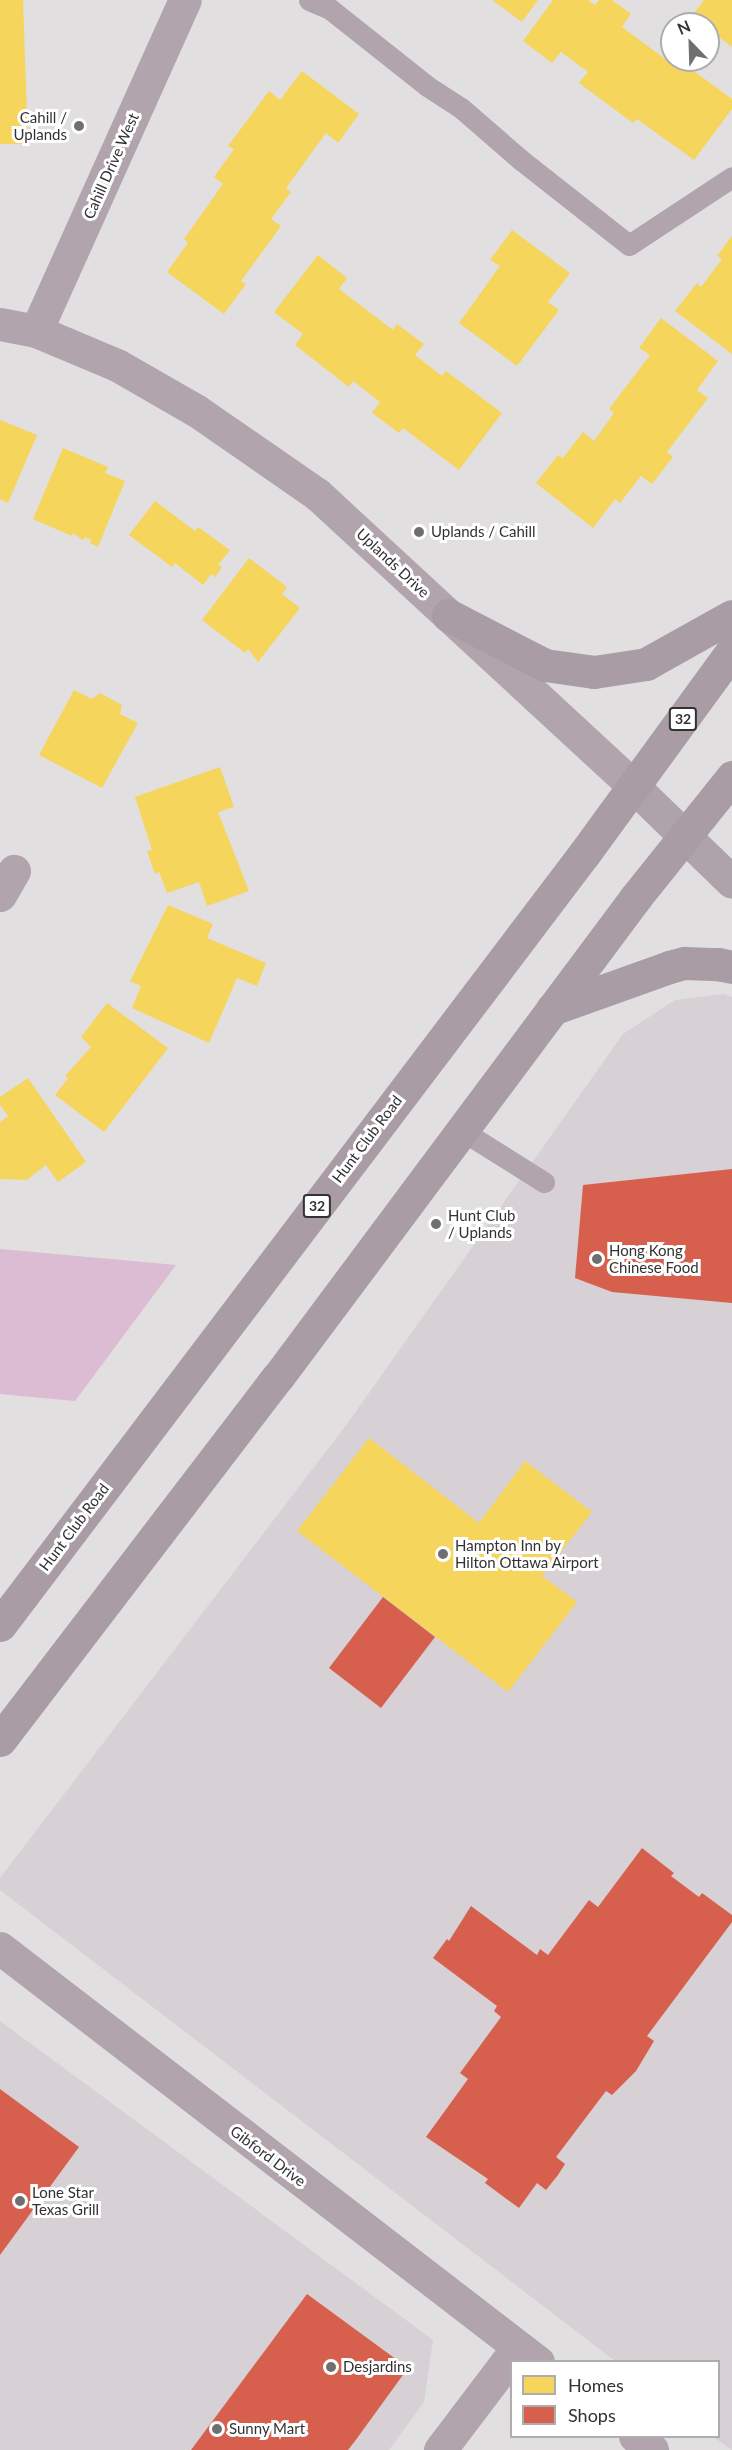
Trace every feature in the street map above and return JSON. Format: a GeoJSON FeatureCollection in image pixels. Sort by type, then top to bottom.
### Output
{"type":"FeatureCollection","features":[{"type":"Feature","properties":{"kind":"main road"},"geometry":{"type":"LineString","coordinates":[[448,615],[545,665],[594,672],[646,664],[732,616]]}},
{"type":"Feature","properties":{"kind":"main road","name":"Hunt Club Road"},"geometry":{"type":"LineString","coordinates":[[0,1625],[634,787],[732,651]]}},
{"type":"Feature","properties":{"kind":"main road"},"geometry":{"type":"LineString","coordinates":[[0,1740],[278,1377],[552,1009],[732,777]]}},
{"type":"Feature","properties":{"kind":"main road","name":"Uplands Drive"},"geometry":{"type":"LineString","coordinates":[[634,787],[732,882]]}},
{"type":"Feature","properties":{"kind":"main road"},"geometry":{"type":"LineString","coordinates":[[552,1009],[684,963],[718,964],[732,967]]}},
{"type":"Feature","properties":{"kind":"street","name":"Cahill Drive West"},"geometry":{"type":"LineString","coordinates":[[36,331],[185,0]]}},
{"type":"Feature","properties":{"kind":"street","name":"Uplands Drive"},"geometry":{"type":"LineString","coordinates":[[0,324],[36,331],[117,365],[206,418],[317,494],[634,787]]}},
{"type":"Feature","properties":{"kind":"street","name":"Gibford Drive"},"geometry":{"type":"LineString","coordinates":[[0,1948],[528,2354]]}},
{"type":"Feature","properties":{"kind":"street"},"geometry":{"type":"LineString","coordinates":[[440,2450],[510,2374]]}},
{"type":"Feature","properties":{"kind":"street"},"geometry":{"type":"LineString","coordinates":[[637,2438],[652,2450]]}},
{"type":"Feature","properties":{"kind":"lane"},"geometry":{"type":"LineString","coordinates":[[309,0],[330,9],[427,86],[461,108],[521,160],[629,245],[732,177]]}},
{"type":"Feature","properties":{"kind":"lane"},"geometry":{"type":"LineString","coordinates":[[461,1130],[544,1182]]}},
{"type":"Feature","properties":{"kind":"shaded area"},"geometry":{"type":"Polygon","coordinates":[[[724,994],[732,997],[732,2450],[714,2438],[720,2438],[720,2360],[614,2360],[0,1890],[0,1878],[347,1424],[623,1034],[675,1000],[724,994]]]}},
{"type":"Feature","properties":{"kind":"shaded area"},"geometry":{"type":"Polygon","coordinates":[[[0,1249],[176,1265],[75,1401],[0,1394],[0,1249]]]}},
{"type":"Feature","properties":{"kind":"shaded area"},"geometry":{"type":"Polygon","coordinates":[[[0,2021],[433,2340],[424,2402],[389,2450],[0,2450],[0,2021]]]}},
{"type":"Feature","properties":{"kind":"building: Homes"},"geometry":{"type":"Polygon","coordinates":[[[0,0],[23,0],[28,144],[0,144],[0,0]]]}},
{"type":"Feature","properties":{"kind":"building: Homes"},"geometry":{"type":"Polygon","coordinates":[[[492,0],[538,0],[522,22],[492,0]]]}},
{"type":"Feature","properties":{"kind":"building: Homes"},"geometry":{"type":"Polygon","coordinates":[[[553,0],[588,0],[595,5],[599,0],[612,0],[631,14],[622,27],[660,55],[660,72],[695,72],[732,99],[732,109],[694,160],[637,119],[633,123],[579,83],[588,72],[561,52],[552,63],[523,41],[553,0]]]}},
{"type":"Feature","properties":{"kind":"building: Homes"},"geometry":{"type":"Polygon","coordinates":[[[704,0],[732,0],[732,47],[720,38],[720,12],[695,12],[704,0]]]}},
{"type":"Feature","properties":{"kind":"building: Homes"},"geometry":{"type":"Polygon","coordinates":[[[302,71],[359,114],[338,143],[326,133],[286,188],[291,192],[271,219],[281,226],[241,281],[246,284],[224,314],[167,272],[188,243],[184,239],[223,184],[214,177],[234,149],[228,146],[269,91],[280,100],[302,71]]]}},
{"type":"Feature","properties":{"kind":"building: Homes"},"geometry":{"type":"Polygon","coordinates":[[[512,230],[570,273],[548,302],[559,310],[517,366],[459,323],[500,266],[490,260],[512,230]]]}},
{"type":"Feature","properties":{"kind":"building: Homes"},"geometry":{"type":"Polygon","coordinates":[[[732,236],[732,354],[675,311],[697,283],[701,287],[722,259],[717,256],[732,236]]]}},
{"type":"Feature","properties":{"kind":"building: Homes"},"geometry":{"type":"Polygon","coordinates":[[[318,255],[347,278],[339,289],[393,330],[397,324],[424,344],[415,355],[442,376],[446,371],[502,413],[459,470],[403,428],[399,433],[372,413],[380,402],[353,381],[349,387],[295,345],[303,334],[274,312],[318,255]]]}},
{"type":"Feature","properties":{"kind":"building: Homes"},"geometry":{"type":"Polygon","coordinates":[[[661,318],[718,361],[697,390],[708,398],[667,452],[673,457],[652,484],[641,476],[620,503],[615,499],[593,528],[536,483],[558,455],[563,458],[583,432],[594,441],[614,413],[609,409],[650,355],[639,348],[661,318]]]}},
{"type":"Feature","properties":{"kind":"building: Homes"},"geometry":{"type":"Polygon","coordinates":[[[0,420],[37,435],[8,503],[0,499],[0,420]]]}},
{"type":"Feature","properties":{"kind":"building: Homes"},"geometry":{"type":"Polygon","coordinates":[[[63,448],[108,467],[105,473],[125,481],[98,547],[85,537],[83,540],[73,533],[72,536],[33,519],[63,448]]]}},
{"type":"Feature","properties":{"kind":"building: Homes"},"geometry":{"type":"Polygon","coordinates":[[[155,501],[195,531],[198,527],[230,550],[218,565],[222,567],[215,577],[211,574],[203,585],[175,563],[172,567],[129,535],[155,501]]]}},
{"type":"Feature","properties":{"kind":"building: Homes"},"geometry":{"type":"Polygon","coordinates":[[[249,558],[287,587],[282,594],[300,608],[258,662],[248,649],[245,653],[202,620],[249,558]]]}},
{"type":"Feature","properties":{"kind":"building: Homes"},"geometry":{"type":"Polygon","coordinates":[[[74,690],[92,699],[100,693],[122,705],[120,714],[138,723],[102,788],[39,755],[74,690]]]}},
{"type":"Feature","properties":{"kind":"building: Homes"},"geometry":{"type":"Polygon","coordinates":[[[220,767],[234,807],[218,812],[249,891],[207,906],[199,882],[167,893],[159,872],[155,874],[147,851],[152,850],[135,797],[220,767]]]}},
{"type":"Feature","properties":{"kind":"building: Homes"},"geometry":{"type":"Polygon","coordinates":[[[168,905],[213,924],[207,938],[266,963],[257,986],[237,978],[209,1043],[132,1008],[141,986],[130,981],[168,905]]]}},
{"type":"Feature","properties":{"kind":"building: Homes"},"geometry":{"type":"Polygon","coordinates":[[[107,1003],[168,1048],[104,1132],[55,1095],[68,1078],[65,1076],[91,1047],[81,1037],[107,1003]]]}},
{"type":"Feature","properties":{"kind":"building: Homes"},"geometry":{"type":"Polygon","coordinates":[[[28,1078],[86,1162],[58,1182],[46,1165],[27,1180],[0,1179],[0,1122],[8,1116],[0,1105],[0,1097],[28,1078]]]}},
{"type":"Feature","properties":{"kind":"building: Homes","name":"Hampton Inn by Hilton Ottawa Airport"},"geometry":{"type":"Polygon","coordinates":[[[369,1438],[479,1523],[525,1461],[592,1512],[542,1576],[577,1602],[508,1692],[297,1531],[369,1438]]]}},
{"type":"Feature","properties":{"kind":"building: Shops"},"geometry":{"type":"Polygon","coordinates":[[[732,1169],[732,1303],[612,1292],[575,1278],[583,1185],[732,1169]]]}},
{"type":"Feature","properties":{"kind":"building: Shops"},"geometry":{"type":"Polygon","coordinates":[[[383,1597],[435,1637],[381,1708],[329,1668],[383,1597]]]}},
{"type":"Feature","properties":{"kind":"building: Shops"},"geometry":{"type":"Polygon","coordinates":[[[642,1848],[674,1873],[671,1876],[699,1897],[702,1893],[732,1915],[732,1922],[647,2036],[654,2041],[636,2071],[612,2095],[606,2091],[556,2157],[565,2164],[558,2175],[546,2190],[537,2183],[519,2208],[485,2183],[488,2179],[426,2137],[468,2079],[460,2073],[501,2017],[494,2011],[497,2006],[433,1958],[447,1939],[449,1941],[471,1906],[537,1955],[540,1949],[548,1955],[589,1900],[598,1907],[642,1848]]]}},
{"type":"Feature","properties":{"kind":"building: Shops","name":"Lone Star Texas Grill"},"geometry":{"type":"Polygon","coordinates":[[[0,2089],[79,2147],[0,2255],[0,2089]]]}},
{"type":"Feature","properties":{"kind":"building: Shops","name":"Desjardins"},"geometry":{"type":"Polygon","coordinates":[[[307,2294],[408,2368],[355,2441],[348,2450],[191,2450],[307,2294]]]}},
{"type":"Feature","properties":{"kind":"place","name":"Cahill / Uplands"},"geometry":{"type":"Point","coordinates":[79,126]}},
{"type":"Feature","properties":{"kind":"place","name":"Uplands / Cahill"},"geometry":{"type":"Point","coordinates":[419,532]}},
{"type":"Feature","properties":{"kind":"place","name":"Hunt Club / Uplands"},"geometry":{"type":"Point","coordinates":[436,1224]}},
{"type":"Feature","properties":{"kind":"place","name":"Hong Kong Chinese Food"},"geometry":{"type":"Point","coordinates":[597,1259]}},
{"type":"Feature","properties":{"kind":"place","name":"Hampton Inn by Hilton Ottawa Airport"},"geometry":{"type":"Point","coordinates":[443,1554]}},
{"type":"Feature","properties":{"kind":"place","name":"Lone Star Texas Grill"},"geometry":{"type":"Point","coordinates":[20,2201]}},
{"type":"Feature","properties":{"kind":"place","name":"Desjardins"},"geometry":{"type":"Point","coordinates":[331,2367]}},
{"type":"Feature","properties":{"kind":"place","name":"Sunny Mart"},"geometry":{"type":"Point","coordinates":[217,2429]}}]}
